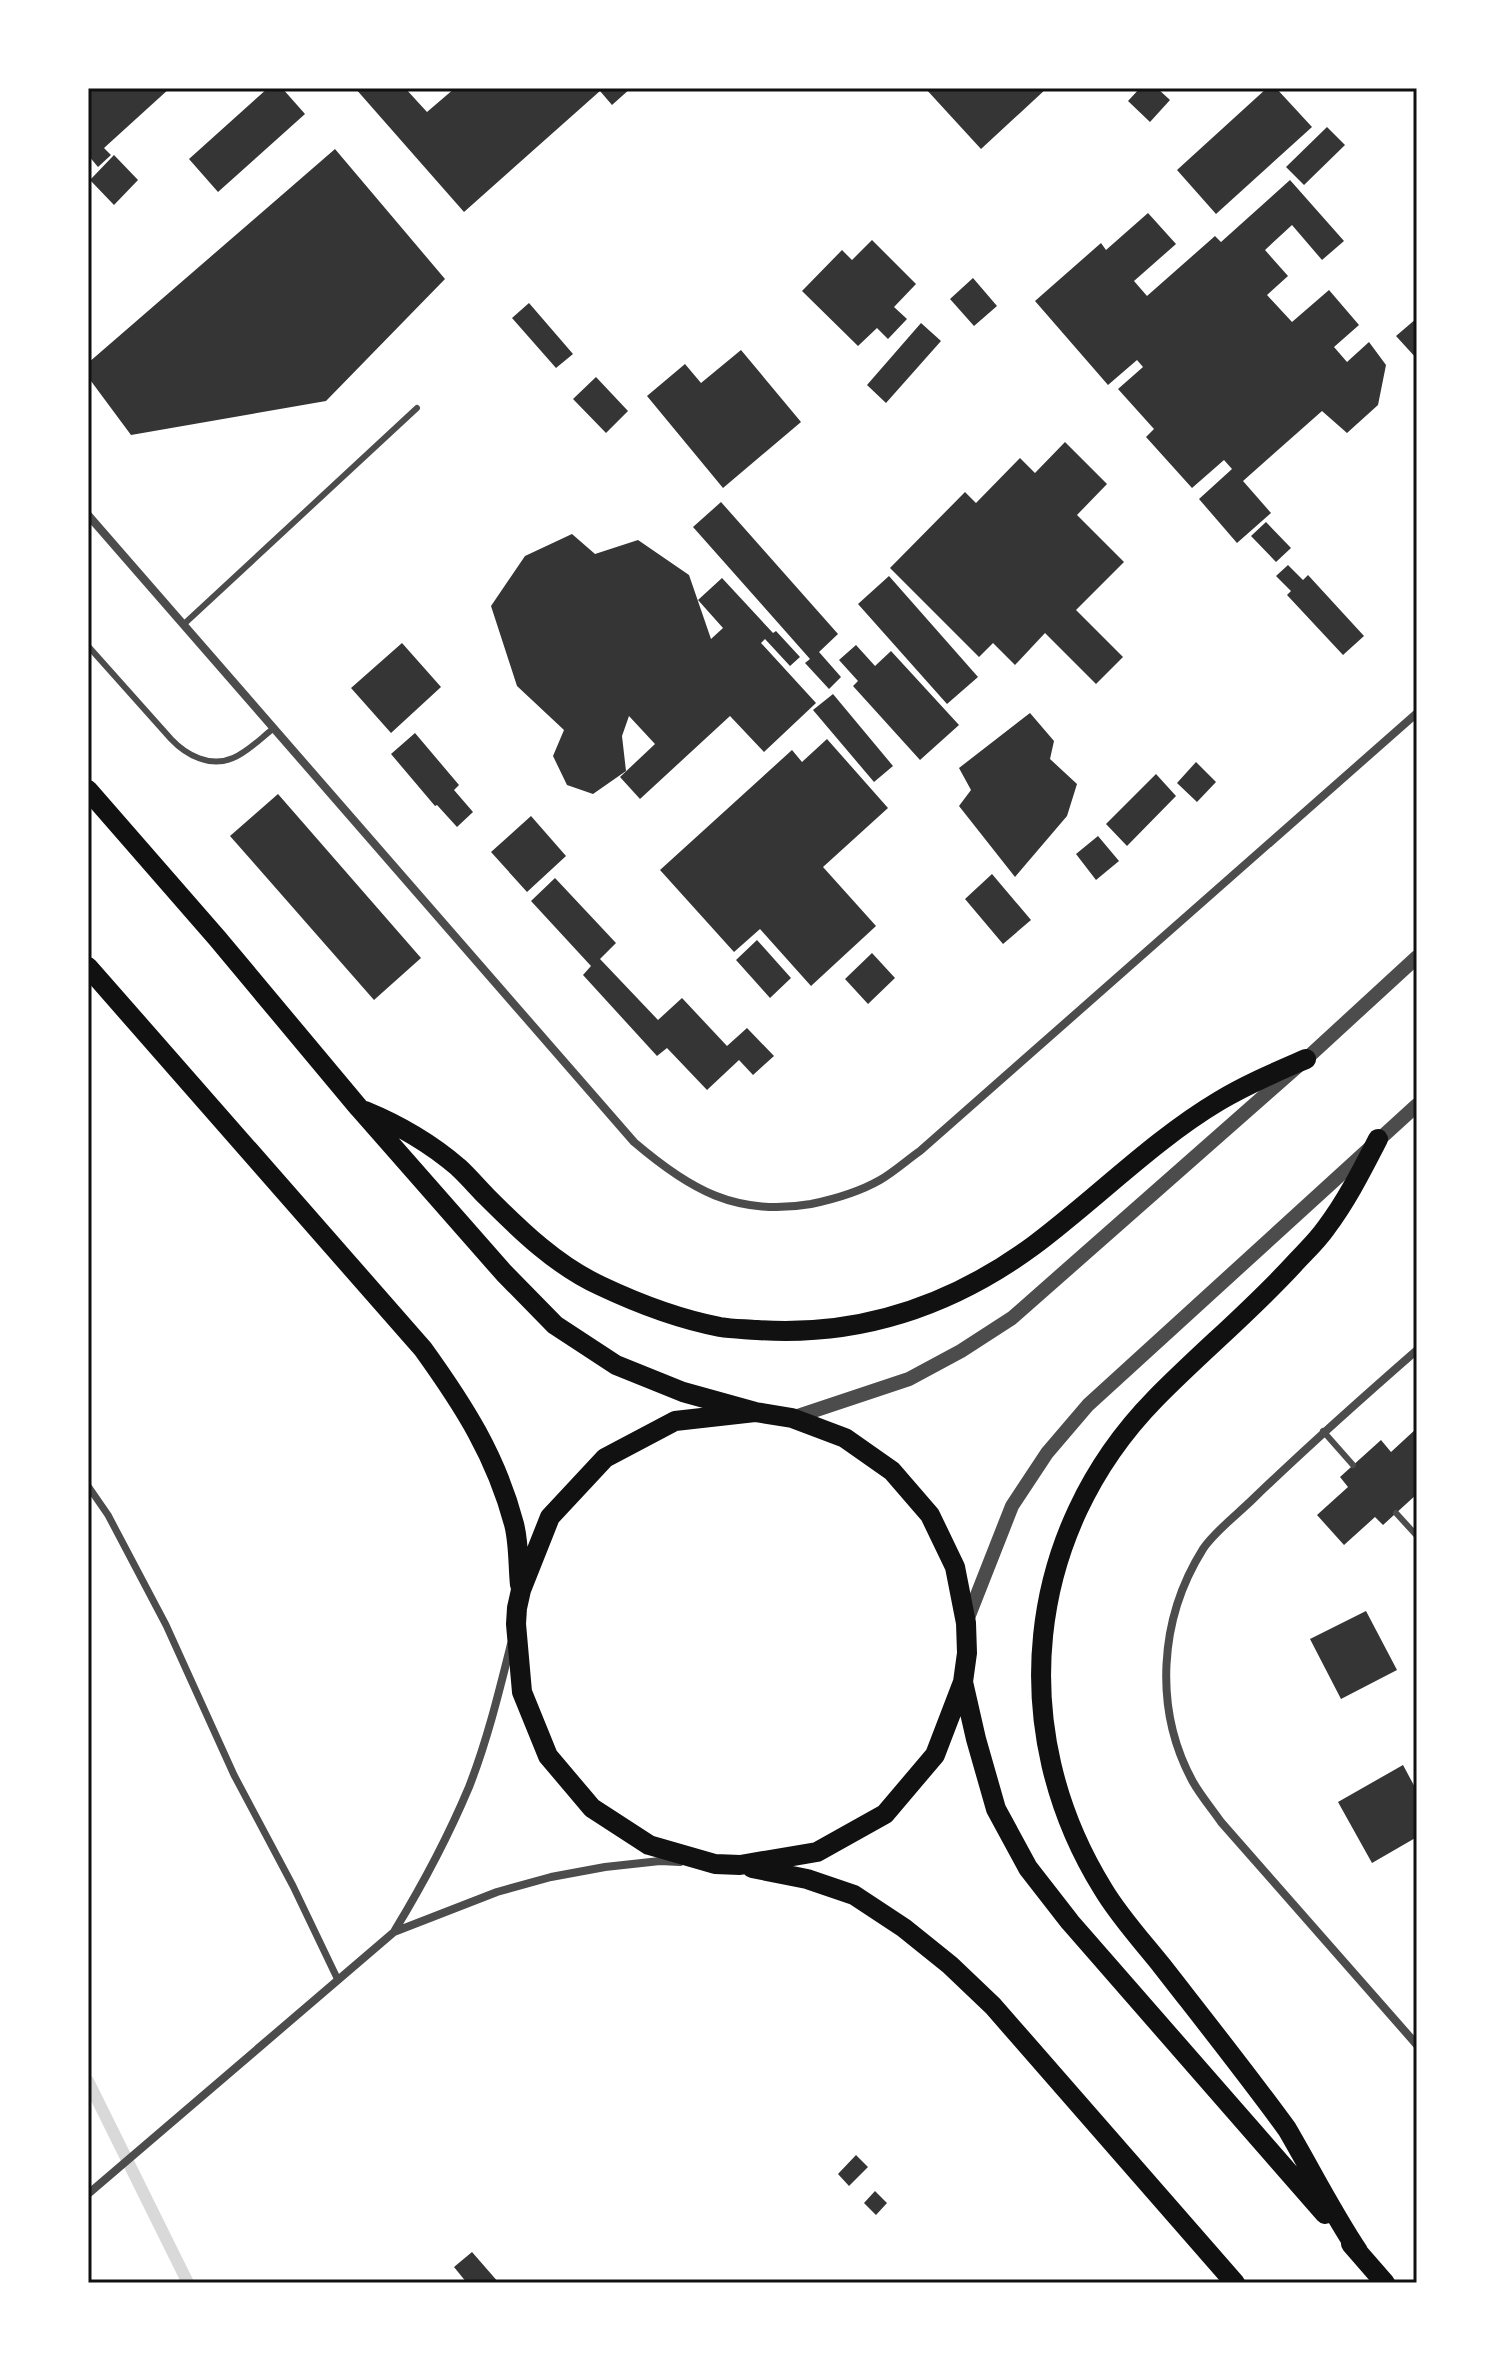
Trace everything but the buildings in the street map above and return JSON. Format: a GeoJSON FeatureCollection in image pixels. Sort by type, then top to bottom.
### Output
{"type":"FeatureCollection","features":[{"type":"Feature","properties":{"kind":"main road"},"geometry":{"type":"LineString","coordinates":[[88,790],[359,1108],[504,1273],[555,1325],[616,1365],[683,1392],[755,1412],[792,1418],[845,1438],[892,1471],[930,1515],[955,1567],[966,1623],[967,1653],[963,1682],[935,1755],[885,1814],[817,1852],[740,1865]]}},
{"type":"Feature","properties":{"kind":"main road"},"geometry":{"type":"LineString","coordinates":[[88,967],[423,1349],[462,1404],[493,1463],[514,1526],[521,1590]]}},
{"type":"Feature","properties":{"kind":"main road"},"geometry":{"type":"LineString","coordinates":[[359,1108],[395,1123],[428,1144],[458,1167],[541,1249],[597,1285],[658,1311],[722,1327],[788,1332],[854,1326],[918,1310],[978,1283],[1033,1246],[1218,1101],[1306,1059]]}},
{"type":"Feature","properties":{"kind":"main road"},"geometry":{"type":"LineString","coordinates":[[1358,2251],[1333,2213],[1287,2129],[1104,1891],[1075,1839],[1055,1783],[1043,1725],[1040,1666],[1046,1607],[1061,1549],[1084,1494],[1115,1444],[1154,1399],[1251,1308],[1324,1231],[1354,1187],[1378,1139]]}},
{"type":"Feature","properties":{"kind":"main road"},"geometry":{"type":"LineString","coordinates":[[755,1412],[675,1421],[605,1458],[550,1517],[521,1590],[516,1624],[522,1692],[548,1756],[592,1808],[649,1845],[715,1864],[740,1865],[807,1879],[854,1895],[904,1928],[950,1965],[993,2006],[1235,2283]]}},
{"type":"Feature","properties":{"kind":"main road"},"geometry":{"type":"LineString","coordinates":[[963,1682],[996,1809],[1028,1868],[1070,1922],[1385,2283]]}},
{"type":"Feature","properties":{"kind":"street"},"geometry":{"type":"LineString","coordinates":[[88,515],[634,1142],[666,1169],[703,1191],[741,1206],[790,1207],[821,1202],[837,1199],[881,1180],[920,1151],[1417,713]]}},
{"type":"Feature","properties":{"kind":"street"},"geometry":{"type":"LineString","coordinates":[[792,1418],[909,1379],[961,1351],[1012,1318],[1417,957]]}},
{"type":"Feature","properties":{"kind":"street"},"geometry":{"type":"LineString","coordinates":[[966,1623],[1012,1506],[1047,1453],[1088,1405],[1417,1105]]}},
{"type":"Feature","properties":{"kind":"street"},"geometry":{"type":"LineString","coordinates":[[1417,1350],[1323,1431],[1204,1546],[1181,1589],[1168,1638],[1165,1687],[1174,1736],[1193,1782],[1221,1822],[1417,2045]]}},
{"type":"Feature","properties":{"kind":"street"},"geometry":{"type":"LineString","coordinates":[[88,1486],[108,1515],[166,1625],[234,1775],[338,1980]]}},
{"type":"Feature","properties":{"kind":"street"},"geometry":{"type":"LineString","coordinates":[[88,2194],[394,1932],[423,1884],[470,1784],[488,1732],[516,1624]]}},
{"type":"Feature","properties":{"kind":"street"},"geometry":{"type":"LineString","coordinates":[[394,1932],[497,1892],[551,1877],[660,1861],[715,1864]]}},
{"type":"Feature","properties":{"kind":"lane"},"geometry":{"type":"LineString","coordinates":[[183,625],[417,408]]}},
{"type":"Feature","properties":{"kind":"lane"},"geometry":{"type":"LineString","coordinates":[[88,646],[183,752],[198,759],[215,761],[233,758],[274,728]]}},
{"type":"Feature","properties":{"kind":"lane"},"geometry":{"type":"LineString","coordinates":[[1323,1431],[1353,1465]]}},
{"type":"Feature","properties":{"kind":"lane"},"geometry":{"type":"LineString","coordinates":[[1396,1513],[1417,1536]]}},
{"type":"Feature","properties":{"kind":"waterway"},"geometry":{"type":"LineString","coordinates":[[88,2081],[188,2283]]}}]}
